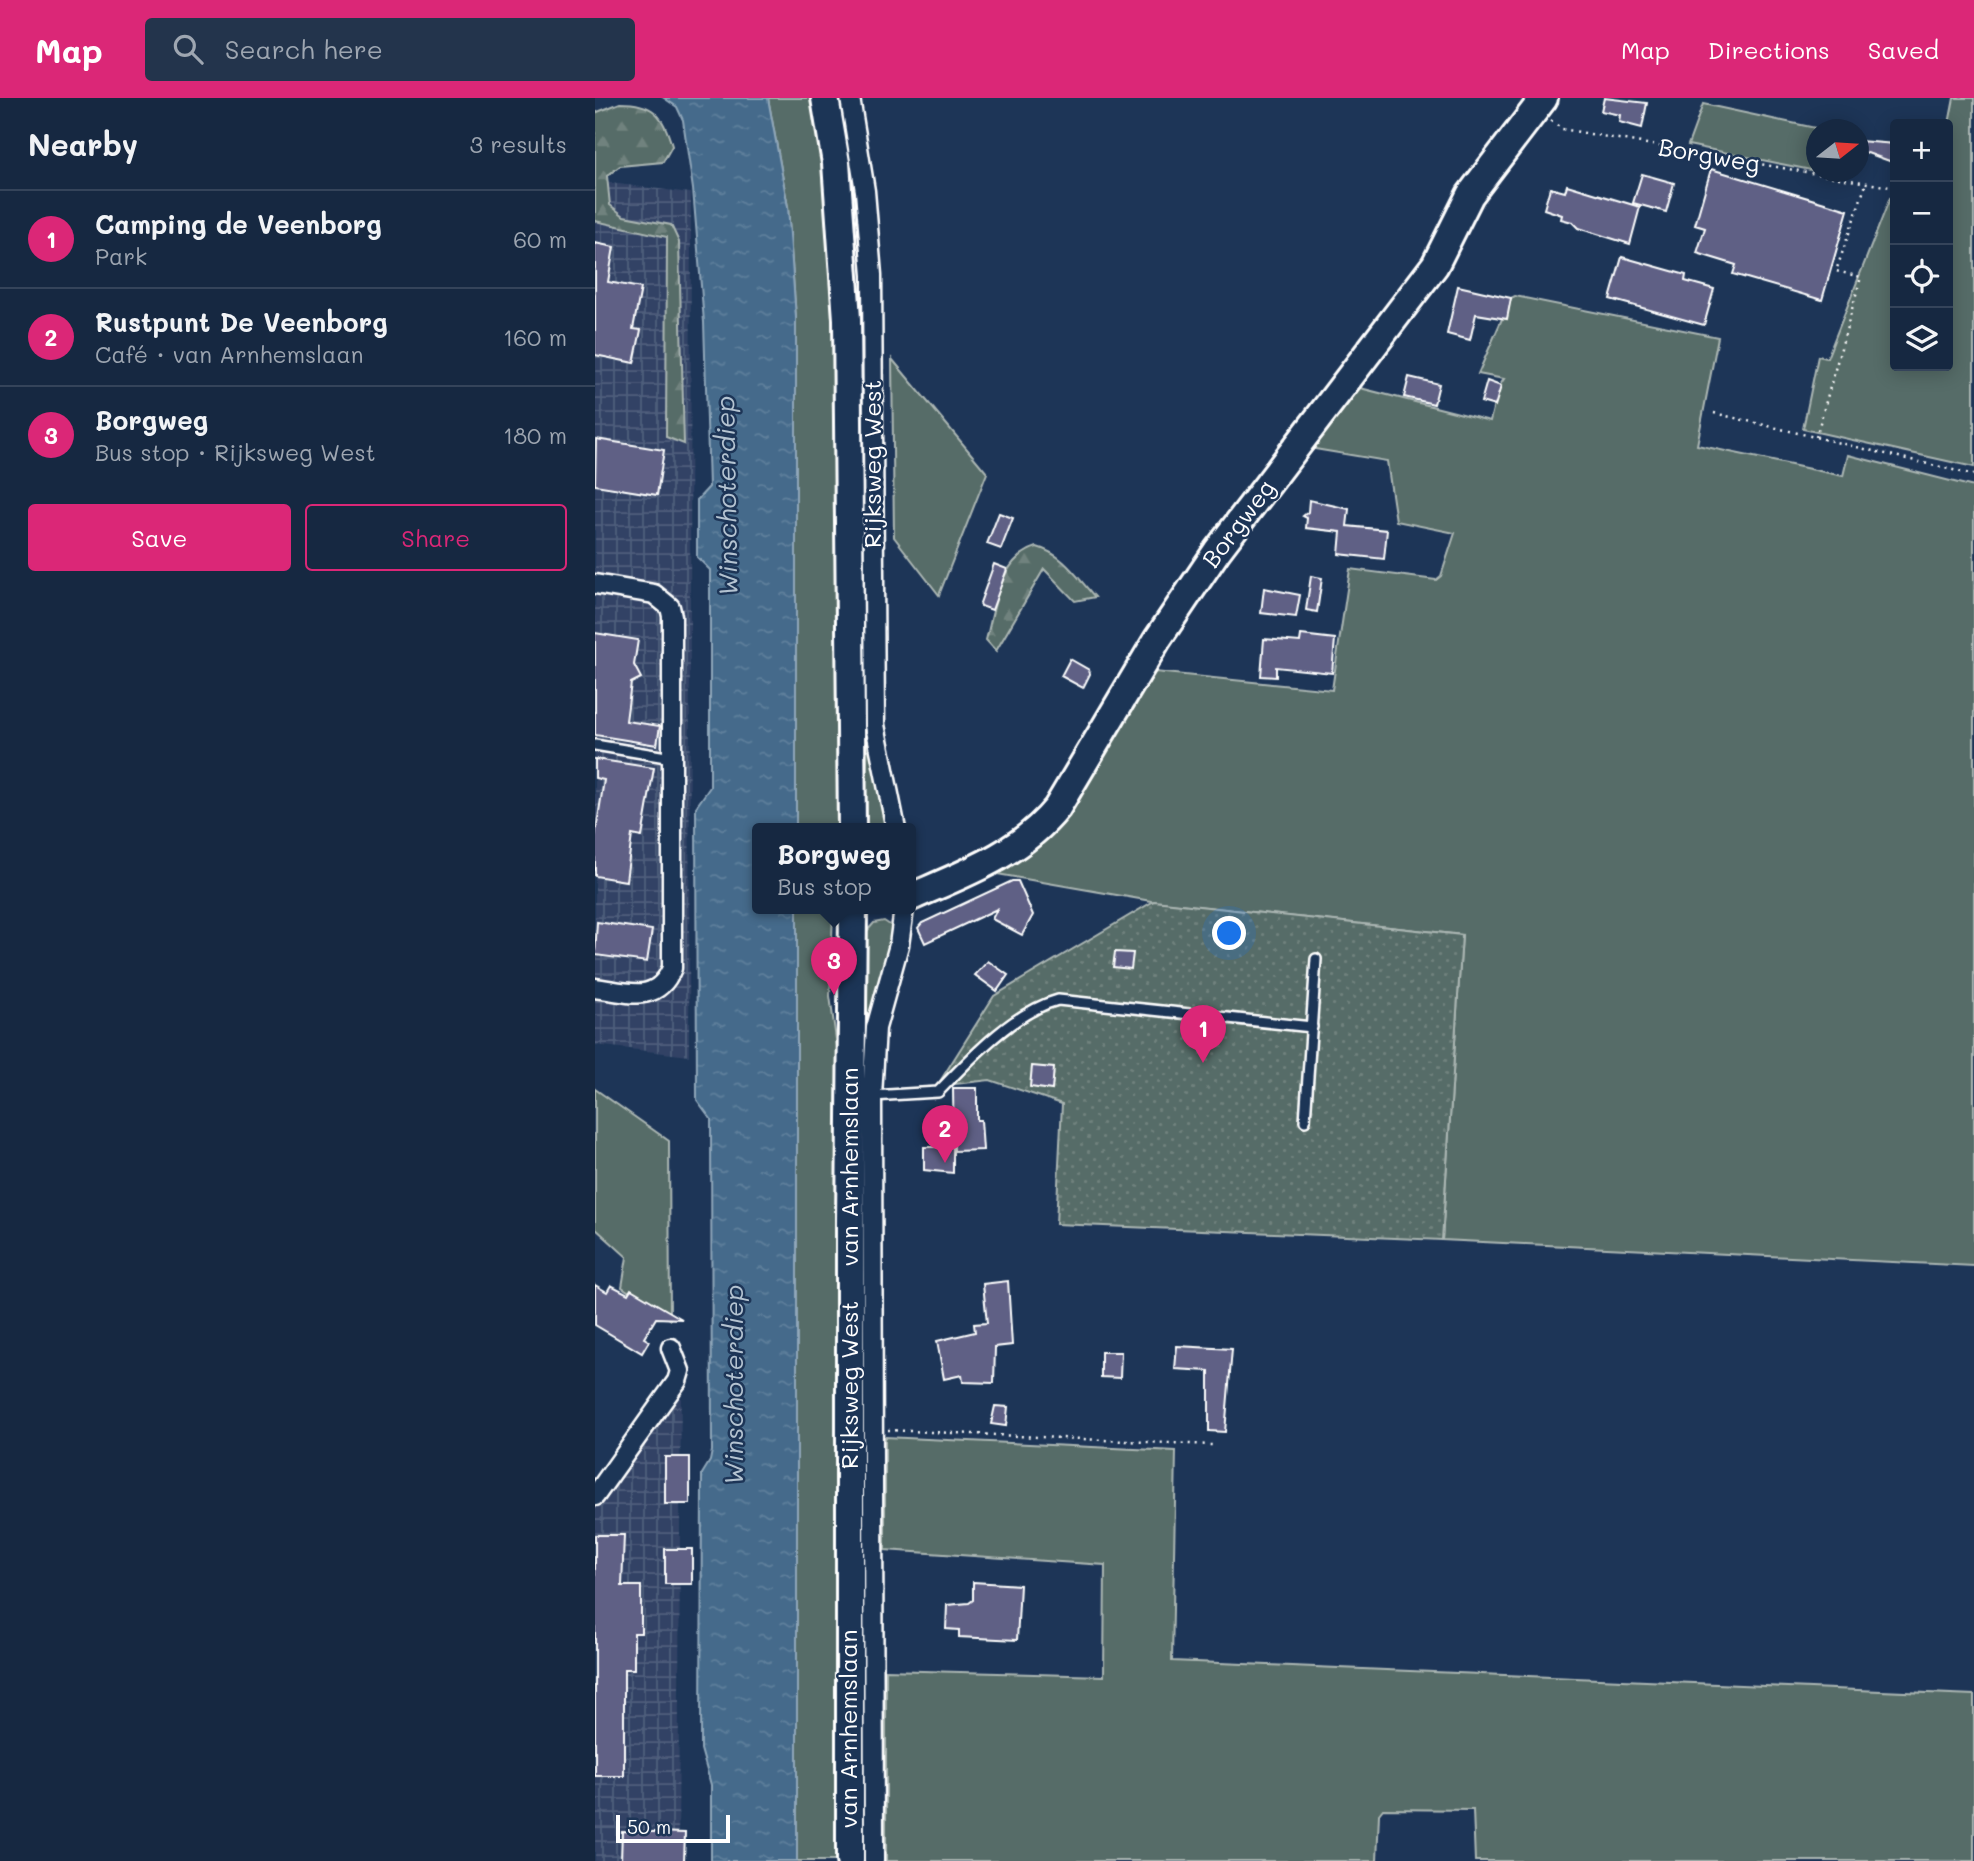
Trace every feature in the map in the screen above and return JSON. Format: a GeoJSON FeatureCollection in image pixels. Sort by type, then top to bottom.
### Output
{"type":"FeatureCollection","features":[{"type":"Feature","properties":{"kind":"main road","name":"Rijksweg West"},"geometry":{"type":"LineString","coordinates":[[825,98],[836,163],[847,319],[852,823]]}},
{"type":"Feature","properties":{"kind":"main road","name":"Borgweg"},"geometry":{"type":"LineString","coordinates":[[916,895],[1013,848],[1027,839],[1052,814],[1157,640],[1217,551],[1435,265],[1471,195],[1539,103]]}},
{"type":"Feature","properties":{"kind":"main road","name":"Rijksweg West"},"geometry":{"type":"LineString","coordinates":[[850,1861],[853,914]]}},
{"type":"Feature","properties":{"kind":"street","name":"Rijksweg West"},"geometry":{"type":"LineString","coordinates":[[850,98],[865,191],[872,275],[875,725],[895,823]]}},
{"type":"Feature","properties":{"kind":"street"},"geometry":{"type":"LineString","coordinates":[[595,584],[654,594],[670,607],[673,758],[672,968],[667,982],[641,995],[595,988]]}},
{"type":"Feature","properties":{"kind":"street","name":"van Arnhemslaan"},"geometry":{"type":"LineString","coordinates":[[874,1861],[872,1096],[876,1028],[899,945],[903,914]]}},
{"type":"Feature","properties":{"kind":"street"},"geometry":{"type":"LineString","coordinates":[[595,1496],[677,1381],[680,1371],[671,1348]]}},
{"type":"Feature","properties":{"kind":"lane"},"geometry":{"type":"LineString","coordinates":[[595,745],[673,758]]}},
{"type":"Feature","properties":{"kind":"lane"},"geometry":{"type":"LineString","coordinates":[[1305,1121],[1316,960]]}},
{"type":"Feature","properties":{"kind":"lane"},"geometry":{"type":"LineString","coordinates":[[872,1096],[938,1092],[977,1051],[1042,1004],[1058,1000],[1312,1027]]}},
{"type":"Feature","properties":{"kind":"path","name":"Borgweg"},"geometry":{"type":"LineString","coordinates":[[1539,103],[1562,129],[1890,187]]}},
{"type":"Feature","properties":{"kind":"path"},"geometry":{"type":"LineString","coordinates":[[1816,437],[1861,277],[1836,271],[1866,184]]}},
{"type":"Feature","properties":{"kind":"path"},"geometry":{"type":"LineString","coordinates":[[1714,413],[1974,475]]}},
{"type":"Feature","properties":{"kind":"path"},"geometry":{"type":"LineString","coordinates":[[874,1429],[1212,1446]]}},
{"type":"Feature","properties":{"kind":"shaded area"},"geometry":{"type":"Polygon","coordinates":[[[595,181],[691,193],[689,1056],[595,1045],[595,181]]]}},
{"type":"Feature","properties":{"kind":"shaded area"},"geometry":{"type":"Polygon","coordinates":[[[681,1378],[678,1861],[595,1861],[595,1501],[681,1378]]]}},
{"type":"Feature","properties":{"kind":"green space"},"geometry":{"type":"Polygon","coordinates":[[[768,98],[816,98],[836,257],[838,823],[796,823],[796,318],[788,207],[768,98]]]}},
{"type":"Feature","properties":{"kind":"green space"},"geometry":{"type":"Polygon","coordinates":[[[1954,98],[1974,98],[1974,467],[1803,429],[1818,356],[1827,358],[1890,198],[1890,371],[1953,371],[1953,119],[1950,119],[1954,98]]]}},
{"type":"Feature","properties":{"kind":"green space"},"geometry":{"type":"Polygon","coordinates":[[[620,103],[641,105],[655,112],[665,126],[672,146],[663,162],[620,166],[607,176],[610,205],[624,216],[671,225],[679,242],[684,444],[666,437],[667,237],[595,221],[595,113],[620,103]]]}},
{"type":"Feature","properties":{"kind":"green space"},"geometry":{"type":"Polygon","coordinates":[[[1703,104],[1806,126],[1806,169],[1688,145],[1703,104]]]}},
{"type":"Feature","properties":{"kind":"green space"},"geometry":{"type":"Polygon","coordinates":[[[1515,296],[1718,337],[1697,445],[1843,476],[1848,455],[1974,487],[1974,1266],[1442,1240],[1462,935],[1151,901],[997,874],[1043,836],[1064,810],[1105,753],[1155,672],[1332,690],[1350,569],[1436,580],[1441,576],[1455,533],[1396,521],[1387,461],[1309,448],[1356,387],[1490,421],[1498,388],[1504,379],[1478,374],[1511,298],[1515,296]]]}},
{"type":"Feature","properties":{"kind":"green space"},"geometry":{"type":"Polygon","coordinates":[[[892,359],[987,473],[939,595],[894,537],[892,359]]]}},
{"type":"Feature","properties":{"kind":"green space"},"geometry":{"type":"Polygon","coordinates":[[[1037,547],[1062,561],[1095,597],[1075,601],[1044,569],[996,651],[986,640],[1001,585],[1014,562],[1037,547]]]}},
{"type":"Feature","properties":{"kind":"green space"},"geometry":{"type":"Polygon","coordinates":[[[868,739],[886,823],[864,823],[868,739]]]}},
{"type":"Feature","properties":{"kind":"green space"},"geometry":{"type":"Polygon","coordinates":[[[1154,901],[1462,935],[1442,1240],[1056,1224],[1062,1104],[990,1080],[937,1086],[994,996],[1154,901]]]}},
{"type":"Feature","properties":{"kind":"green space"},"geometry":{"type":"Polygon","coordinates":[[[797,914],[833,914],[830,996],[839,1061],[840,1861],[797,1861],[797,914]]]}},
{"type":"Feature","properties":{"kind":"green space"},"geometry":{"type":"Polygon","coordinates":[[[884,921],[893,927],[892,937],[865,1054],[867,931],[874,923],[884,921]]]}},
{"type":"Feature","properties":{"kind":"green space"},"geometry":{"type":"Polygon","coordinates":[[[595,1089],[669,1141],[670,1319],[622,1287],[627,1257],[595,1228],[595,1089]]]}},
{"type":"Feature","properties":{"kind":"green space"},"geometry":{"type":"Polygon","coordinates":[[[885,1437],[1176,1451],[1172,1661],[1974,1695],[1974,1861],[1475,1861],[1473,1810],[1383,1809],[1379,1814],[1377,1861],[886,1861],[886,1670],[1104,1676],[1105,1565],[885,1550],[885,1437]]]}},
{"type":"Feature","properties":{"kind":"water","name":"Winschoterdiep"},"geometry":{"type":"Polygon","coordinates":[[[664,98],[768,98],[788,207],[796,318],[796,823],[752,823],[752,914],[797,914],[797,1861],[711,1861],[711,1785],[701,1749],[702,1474],[710,1461],[712,1451],[711,1119],[697,1100],[696,807],[710,787],[710,570],[697,557],[697,500],[709,487],[704,322],[693,189],[683,120],[677,107],[664,98]]]}},
{"type":"Feature","properties":{"kind":"building"},"geometry":{"type":"Polygon","coordinates":[[[1604,98],[1647,103],[1642,128],[1619,122],[1620,115],[1601,111],[1604,98]]]}},
{"type":"Feature","properties":{"kind":"building"},"geometry":{"type":"Polygon","coordinates":[[[1869,142],[1890,144],[1890,161],[1869,154],[1869,142]]]}},
{"type":"Feature","properties":{"kind":"building"},"geometry":{"type":"Polygon","coordinates":[[[1711,169],[1848,210],[1822,300],[1733,274],[1736,265],[1697,253],[1705,228],[1695,225],[1711,169]]]}},
{"type":"Feature","properties":{"kind":"building"},"geometry":{"type":"Polygon","coordinates":[[[1642,174],[1674,183],[1666,212],[1633,203],[1642,174]]]}},
{"type":"Feature","properties":{"kind":"building"},"geometry":{"type":"Polygon","coordinates":[[[1567,185],[1640,207],[1630,244],[1578,228],[1572,222],[1561,219],[1562,215],[1544,209],[1550,188],[1565,192],[1567,185]]]}},
{"type":"Feature","properties":{"kind":"building"},"geometry":{"type":"Polygon","coordinates":[[[595,243],[614,247],[608,282],[641,288],[633,329],[641,330],[634,363],[595,355],[595,243]]]}},
{"type":"Feature","properties":{"kind":"building"},"geometry":{"type":"Polygon","coordinates":[[[1622,257],[1686,275],[1685,281],[1714,289],[1704,325],[1610,299],[1622,257]]]}},
{"type":"Feature","properties":{"kind":"building"},"geometry":{"type":"Polygon","coordinates":[[[1458,286],[1511,298],[1507,319],[1476,314],[1470,340],[1447,334],[1458,286]]]}},
{"type":"Feature","properties":{"kind":"building"},"geometry":{"type":"Polygon","coordinates":[[[1409,377],[1439,384],[1434,404],[1404,397],[1409,377]]]}},
{"type":"Feature","properties":{"kind":"building"},"geometry":{"type":"Polygon","coordinates":[[[1487,381],[1501,386],[1495,406],[1481,402],[1487,381]]]}},
{"type":"Feature","properties":{"kind":"building"},"geometry":{"type":"Polygon","coordinates":[[[596,439],[664,450],[657,495],[595,485],[596,439]]]}},
{"type":"Feature","properties":{"kind":"building"},"geometry":{"type":"Polygon","coordinates":[[[1309,500],[1349,509],[1347,526],[1387,530],[1384,559],[1339,554],[1341,532],[1306,528],[1307,518],[1303,516],[1308,512],[1309,500]]]}},
{"type":"Feature","properties":{"kind":"building"},"geometry":{"type":"Polygon","coordinates":[[[999,513],[1013,518],[1001,549],[987,544],[999,513]]]}},
{"type":"Feature","properties":{"kind":"building"},"geometry":{"type":"Polygon","coordinates":[[[994,564],[1007,569],[992,610],[980,603],[994,564]]]}},
{"type":"Feature","properties":{"kind":"building"},"geometry":{"type":"Polygon","coordinates":[[[1311,576],[1322,578],[1317,612],[1306,610],[1311,576]]]}},
{"type":"Feature","properties":{"kind":"building"},"geometry":{"type":"Polygon","coordinates":[[[1264,588],[1300,595],[1296,617],[1261,613],[1264,588]]]}},
{"type":"Feature","properties":{"kind":"building"},"geometry":{"type":"Polygon","coordinates":[[[595,633],[638,640],[634,665],[641,678],[631,683],[626,721],[660,726],[657,745],[595,735],[595,633]]]}},
{"type":"Feature","properties":{"kind":"building"},"geometry":{"type":"Polygon","coordinates":[[[1301,635],[1335,639],[1332,673],[1276,667],[1276,677],[1261,676],[1264,639],[1300,642],[1301,635]]]}},
{"type":"Feature","properties":{"kind":"building"},"geometry":{"type":"Polygon","coordinates":[[[1070,659],[1089,670],[1090,674],[1083,688],[1061,676],[1070,659]]]}},
{"type":"Feature","properties":{"kind":"building"},"geometry":{"type":"Polygon","coordinates":[[[595,759],[654,768],[642,837],[632,835],[626,881],[595,876],[595,837],[604,780],[595,778],[595,759]]]}},
{"type":"Feature","properties":{"kind":"building"},"geometry":{"type":"Polygon","coordinates":[[[1012,881],[1018,881],[1033,915],[1022,935],[992,919],[997,909],[925,943],[918,928],[922,923],[1012,881]]]}},
{"type":"Feature","properties":{"kind":"building"},"geometry":{"type":"Polygon","coordinates":[[[597,922],[652,930],[647,962],[595,955],[597,922]]]}},
{"type":"Feature","properties":{"kind":"building"},"geometry":{"type":"Polygon","coordinates":[[[1115,952],[1133,953],[1131,969],[1113,967],[1115,952]]]}},
{"type":"Feature","properties":{"kind":"building"},"geometry":{"type":"Polygon","coordinates":[[[988,961],[1008,975],[997,991],[975,975],[988,961]]]}},
{"type":"Feature","properties":{"kind":"building"},"geometry":{"type":"Polygon","coordinates":[[[1032,1066],[1054,1068],[1052,1090],[1030,1087],[1032,1066]]]}},
{"type":"Feature","properties":{"kind":"building"},"geometry":{"type":"Polygon","coordinates":[[[953,1088],[977,1088],[977,1120],[981,1120],[983,1150],[954,1151],[953,1088]]]}},
{"type":"Feature","properties":{"kind":"building"},"geometry":{"type":"Polygon","coordinates":[[[924,1147],[953,1147],[953,1173],[924,1170],[924,1147]]]}},
{"type":"Feature","properties":{"kind":"building"},"geometry":{"type":"Polygon","coordinates":[[[1008,1281],[1012,1345],[995,1347],[994,1383],[963,1382],[962,1375],[944,1379],[937,1341],[975,1332],[974,1324],[987,1323],[983,1284],[1008,1281]]]}},
{"type":"Feature","properties":{"kind":"building"},"geometry":{"type":"Polygon","coordinates":[[[595,1285],[607,1292],[611,1285],[628,1294],[631,1289],[682,1319],[656,1318],[644,1338],[649,1341],[642,1353],[595,1325],[595,1285]]]}},
{"type":"Feature","properties":{"kind":"building"},"geometry":{"type":"Polygon","coordinates":[[[1177,1346],[1232,1349],[1225,1432],[1209,1431],[1209,1371],[1175,1369],[1177,1346]]]}},
{"type":"Feature","properties":{"kind":"building"},"geometry":{"type":"Polygon","coordinates":[[[1101,1352],[1121,1352],[1120,1378],[1101,1377],[1101,1352]]]}},
{"type":"Feature","properties":{"kind":"building"},"geometry":{"type":"Polygon","coordinates":[[[995,1406],[1008,1407],[1006,1426],[991,1424],[995,1406]]]}},
{"type":"Feature","properties":{"kind":"building"},"geometry":{"type":"Polygon","coordinates":[[[665,1457],[690,1457],[690,1504],[665,1504],[665,1457]]]}},
{"type":"Feature","properties":{"kind":"building"},"geometry":{"type":"Polygon","coordinates":[[[595,1535],[624,1535],[622,1586],[641,1586],[641,1633],[634,1633],[634,1669],[624,1669],[624,1776],[595,1776],[595,1535]]]}},
{"type":"Feature","properties":{"kind":"building"},"geometry":{"type":"Polygon","coordinates":[[[665,1549],[692,1549],[692,1584],[665,1584],[665,1549]]]}},
{"type":"Feature","properties":{"kind":"building"},"geometry":{"type":"Polygon","coordinates":[[[973,1582],[1020,1585],[1017,1640],[959,1637],[959,1630],[946,1629],[947,1605],[969,1603],[973,1600],[973,1582]]]}},
{"type":"Feature","properties":{"kind":"building"},"geometry":{"type":"Polygon","coordinates":[[[622,1831],[685,1833],[684,1861],[621,1861],[622,1831]]]}},
{"type":"Feature","properties":{"kind":"place","name":"Borgweg"},"geometry":{"type":"Point","coordinates":[834,995]}},
{"type":"Feature","properties":{"kind":"place","name":"Camping de Veenborg"},"geometry":{"type":"Point","coordinates":[1203,1063]}},
{"type":"Feature","properties":{"kind":"place","name":"Rustpunt De Veenborg"},"geometry":{"type":"Point","coordinates":[945,1163]}}]}
